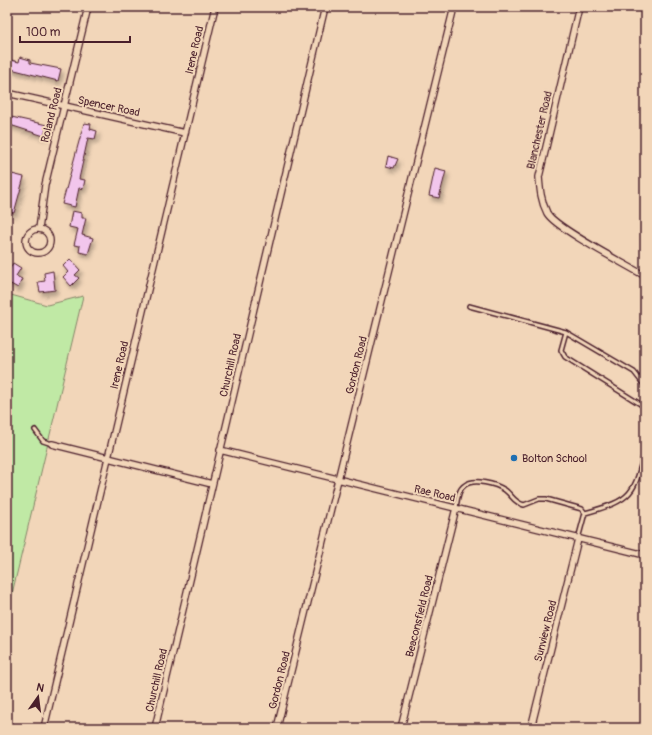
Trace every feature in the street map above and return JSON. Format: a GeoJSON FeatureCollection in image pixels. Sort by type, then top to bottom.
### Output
{"type":"FeatureCollection","features":[{"type":"Feature","properties":{"kind":"street","name":"Roland Road"},"geometry":{"type":"LineString","coordinates":[[39,229],[44,185],[88,7]]}},
{"type":"Feature","properties":{"kind":"street","name":"Irene Road"},"geometry":{"type":"LineString","coordinates":[[44,728],[214,7]]}},
{"type":"Feature","properties":{"kind":"street","name":"Churchill Road"},"geometry":{"type":"LineString","coordinates":[[155,728],[325,7]]}},
{"type":"Feature","properties":{"kind":"street","name":"Gordon Road"},"geometry":{"type":"LineString","coordinates":[[277,728],[454,7]]}},
{"type":"Feature","properties":{"kind":"street","name":"Blanchester Road"},"geometry":{"type":"LineString","coordinates":[[579,7],[539,177],[541,198],[548,214],[562,227],[645,276]]}},
{"type":"Feature","properties":{"kind":"street","name":"Spencer Road"},"geometry":{"type":"LineString","coordinates":[[7,93],[185,133]]}},
{"type":"Feature","properties":{"kind":"street"},"geometry":{"type":"LineString","coordinates":[[39,229],[46,232],[50,242],[47,249],[40,253],[30,249],[26,242],[31,231],[39,229]]}},
{"type":"Feature","properties":{"kind":"street"},"geometry":{"type":"LineString","coordinates":[[52,444],[212,484]]}},
{"type":"Feature","properties":{"kind":"street","name":"Rae Road"},"geometry":{"type":"LineString","coordinates":[[220,450],[645,555]]}},
{"type":"Feature","properties":{"kind":"street","name":"Beaconsfield Road"},"geometry":{"type":"LineString","coordinates":[[401,728],[456,508]]}},
{"type":"Feature","properties":{"kind":"street","name":"Sunview Road"},"geometry":{"type":"LineString","coordinates":[[531,728],[578,539]]}},
{"type":"Feature","properties":{"kind":"lane"},"geometry":{"type":"LineString","coordinates":[[469,306],[566,332],[634,372],[645,386]]}},
{"type":"Feature","properties":{"kind":"lane"},"geometry":{"type":"LineString","coordinates":[[566,332],[561,350],[565,357],[645,407]]}},
{"type":"Feature","properties":{"kind":"lane"},"geometry":{"type":"LineString","coordinates":[[35,430],[44,441],[52,444]]}},
{"type":"Feature","properties":{"kind":"lane"},"geometry":{"type":"LineString","coordinates":[[585,513],[602,509],[628,496],[639,478],[645,448]]}},
{"type":"Feature","properties":{"kind":"lane"},"geometry":{"type":"LineString","coordinates":[[456,508],[462,488],[465,484],[475,482],[492,485],[504,490],[516,502],[524,505],[538,499],[546,499],[575,506],[582,509],[585,513]]}},
{"type":"Feature","properties":{"kind":"lane"},"geometry":{"type":"LineString","coordinates":[[578,539],[585,513]]}},
{"type":"Feature","properties":{"kind":"green space"},"geometry":{"type":"Polygon","coordinates":[[[7,291],[11,295],[47,305],[83,296],[7,615],[7,291]]]}},
{"type":"Feature","properties":{"kind":"building"},"geometry":{"type":"Polygon","coordinates":[[[20,57],[30,60],[30,63],[61,69],[58,81],[7,68],[7,59],[19,62],[20,57]]]}},
{"type":"Feature","properties":{"kind":"building"},"geometry":{"type":"Polygon","coordinates":[[[7,116],[47,125],[44,136],[7,124],[7,116]]]}},
{"type":"Feature","properties":{"kind":"building"},"geometry":{"type":"Polygon","coordinates":[[[84,123],[91,124],[90,129],[97,131],[95,139],[88,138],[79,179],[85,180],[83,189],[79,188],[75,207],[62,204],[84,123]]]}},
{"type":"Feature","properties":{"kind":"building"},"geometry":{"type":"Polygon","coordinates":[[[388,156],[398,159],[394,168],[386,166],[388,156]]]}},
{"type":"Feature","properties":{"kind":"building"},"geometry":{"type":"Polygon","coordinates":[[[435,168],[446,171],[439,198],[429,196],[435,168]]]}},
{"type":"Feature","properties":{"kind":"building"},"geometry":{"type":"Polygon","coordinates":[[[12,174],[24,177],[14,213],[7,211],[7,193],[12,174]]]}},
{"type":"Feature","properties":{"kind":"building"},"geometry":{"type":"Polygon","coordinates":[[[72,211],[82,213],[82,218],[86,218],[82,235],[93,238],[88,254],[79,252],[80,246],[74,245],[78,229],[69,227],[72,211]]]}},
{"type":"Feature","properties":{"kind":"building"},"geometry":{"type":"Polygon","coordinates":[[[70,259],[80,270],[75,275],[79,278],[71,286],[63,277],[68,272],[63,266],[70,259]]]}},
{"type":"Feature","properties":{"kind":"building"},"geometry":{"type":"Polygon","coordinates":[[[13,263],[21,268],[16,276],[22,279],[18,288],[7,282],[7,274],[13,263]]]}},
{"type":"Feature","properties":{"kind":"building"},"geometry":{"type":"Polygon","coordinates":[[[53,271],[55,290],[40,292],[38,282],[45,281],[44,273],[53,271]]]}},
{"type":"Feature","properties":{"kind":"place","name":"Bolton School"},"geometry":{"type":"Point","coordinates":[514,458]}}]}
